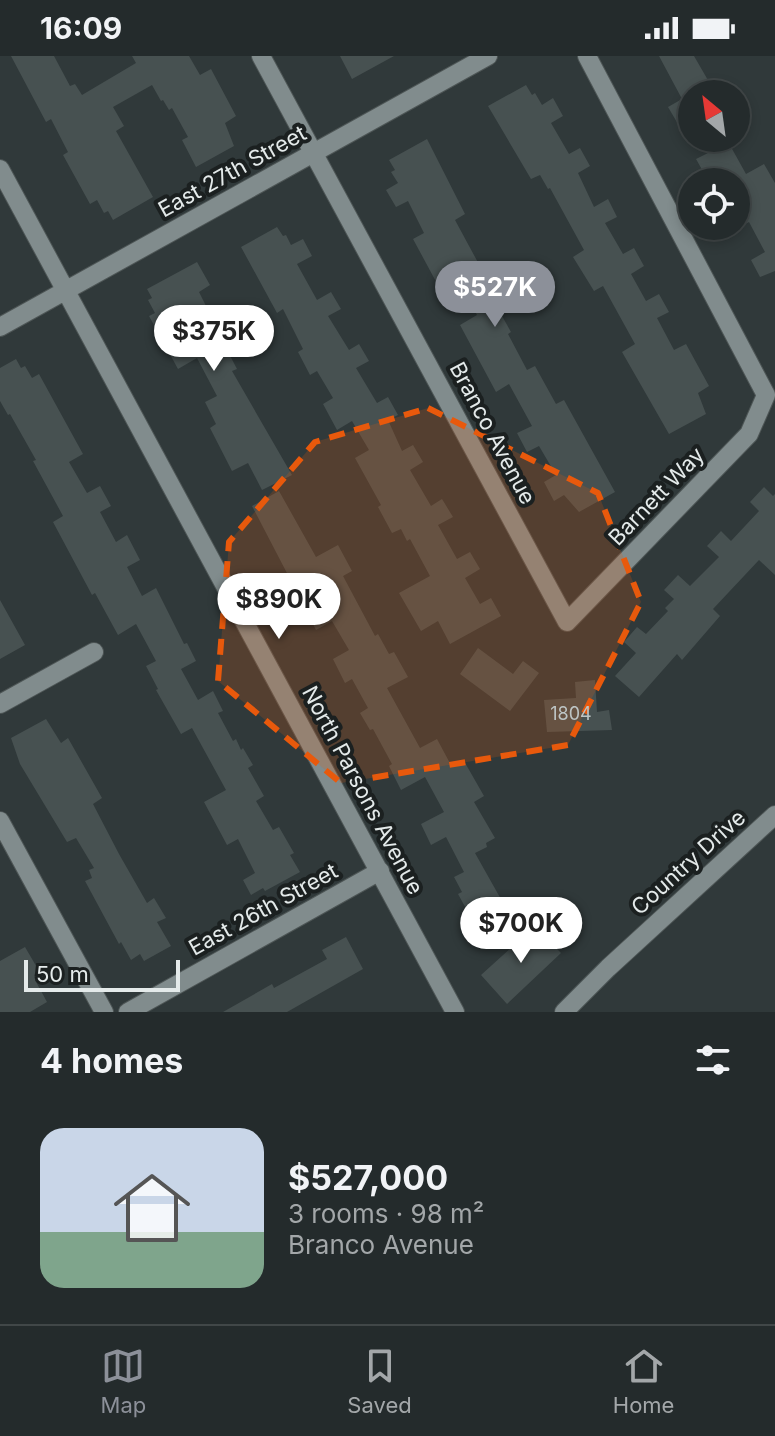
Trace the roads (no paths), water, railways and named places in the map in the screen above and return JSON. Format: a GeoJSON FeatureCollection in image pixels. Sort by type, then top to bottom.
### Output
{"type":"FeatureCollection","features":[{"type":"Feature","properties":{"kind":"street","name":"Branco Avenue"},"geometry":{"type":"LineString","coordinates":[[261,56],[567,622]]}},
{"type":"Feature","properties":{"kind":"street","name":"East 27th Street"},"geometry":{"type":"LineString","coordinates":[[0,327],[488,56]]}},
{"type":"Feature","properties":{"kind":"street","name":"Barnett Way"},"geometry":{"type":"LineString","coordinates":[[567,622],[749,434],[766,395],[587,56]]}},
{"type":"Feature","properties":{"kind":"street","name":"North Parsons Avenue"},"geometry":{"type":"LineString","coordinates":[[0,169],[455,1012]]}},
{"type":"Feature","properties":{"kind":"street"},"geometry":{"type":"LineString","coordinates":[[0,704],[94,652]]}},
{"type":"Feature","properties":{"kind":"street","name":"Country Drive"},"geometry":{"type":"LineString","coordinates":[[564,1012],[775,815]]}},
{"type":"Feature","properties":{"kind":"street"},"geometry":{"type":"LineString","coordinates":[[0,821],[104,1012]]}},
{"type":"Feature","properties":{"kind":"street","name":"East 26th Street"},"geometry":{"type":"LineString","coordinates":[[128,1012],[380,871]]}}]}
